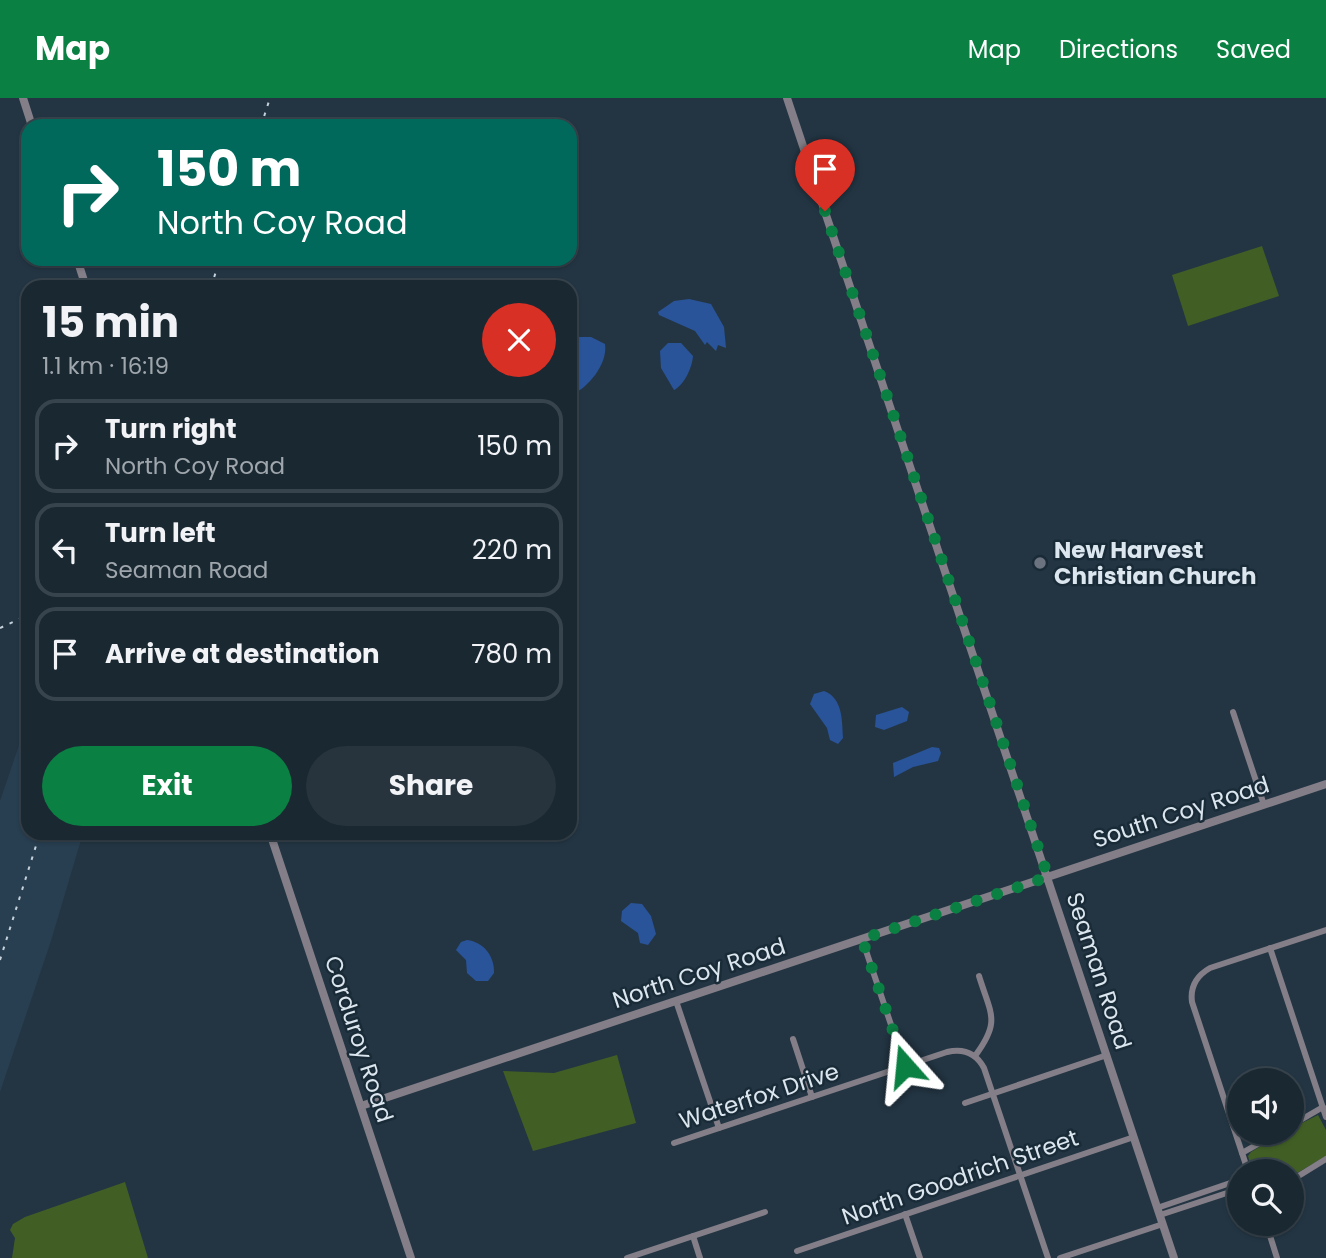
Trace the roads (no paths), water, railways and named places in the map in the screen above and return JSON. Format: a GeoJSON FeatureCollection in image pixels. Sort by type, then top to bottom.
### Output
{"type":"FeatureCollection","features":[{"type":"Feature","properties":{"kind":"street"},"geometry":{"type":"LineString","coordinates":[[23,98],[30,119]]}},
{"type":"Feature","properties":{"kind":"street","name":"Seaman Road"},"geometry":{"type":"LineString","coordinates":[[787,98],[1174,1258]]}},
{"type":"Feature","properties":{"kind":"street"},"geometry":{"type":"LineString","coordinates":[[1233,712],[1264,804]]}},
{"type":"Feature","properties":{"kind":"street","name":"South Coy Road"},"geometry":{"type":"LineString","coordinates":[[1048,877],[1326,784]]}},
{"type":"Feature","properties":{"kind":"street","name":"Corduroy Road"},"geometry":{"type":"LineString","coordinates":[[272,840],[411,1258]]}},
{"type":"Feature","properties":{"kind":"street","name":"North Coy Road"},"geometry":{"type":"LineString","coordinates":[[361,1106],[1048,877]]}},
{"type":"Feature","properties":{"kind":"street"},"geometry":{"type":"LineString","coordinates":[[1244,1159],[1192,1002],[1194,982],[1210,968],[1326,930]]}},
{"type":"Feature","properties":{"kind":"street"},"geometry":{"type":"LineString","coordinates":[[862,939],[905,1066]]}},
{"type":"Feature","properties":{"kind":"street"},"geometry":{"type":"LineString","coordinates":[[1270,948],[1326,1117]]}},
{"type":"Feature","properties":{"kind":"street"},"geometry":{"type":"LineString","coordinates":[[979,976],[993,1024],[990,1036],[975,1056],[982,1064],[993,1093],[1048,1258]]}},
{"type":"Feature","properties":{"kind":"street"},"geometry":{"type":"LineString","coordinates":[[676,1001],[719,1128]]}},
{"type":"Feature","properties":{"kind":"street"},"geometry":{"type":"LineString","coordinates":[[793,1039],[812,1097]]}},
{"type":"Feature","properties":{"kind":"street","name":"Waterfox Drive"},"geometry":{"type":"LineString","coordinates":[[674,1143],[955,1050],[975,1056]]}},
{"type":"Feature","properties":{"kind":"street"},"geometry":{"type":"LineString","coordinates":[[965,1103],[1107,1055]]}},
{"type":"Feature","properties":{"kind":"street"},"geometry":{"type":"LineString","coordinates":[[1304,1118],[1323,1107]]}},
{"type":"Feature","properties":{"kind":"street","name":"North Goodrich Street"},"geometry":{"type":"LineString","coordinates":[[797,1251],[1134,1137]]}},
{"type":"Feature","properties":{"kind":"street"},"geometry":{"type":"LineString","coordinates":[[1242,1153],[1256,1145]]}},
{"type":"Feature","properties":{"kind":"street"},"geometry":{"type":"LineString","coordinates":[[1304,1173],[1326,1159]]}},
{"type":"Feature","properties":{"kind":"street"},"geometry":{"type":"LineString","coordinates":[[1060,1258],[1227,1186]]}},
{"type":"Feature","properties":{"kind":"street"},"geometry":{"type":"LineString","coordinates":[[1160,1216],[1227,1193]]}},
{"type":"Feature","properties":{"kind":"street"},"geometry":{"type":"LineString","coordinates":[[627,1258],[765,1212]]}},
{"type":"Feature","properties":{"kind":"street"},"geometry":{"type":"LineString","coordinates":[[905,1214],[920,1258]]}},
{"type":"Feature","properties":{"kind":"street"},"geometry":{"type":"LineString","coordinates":[[693,1236],[700,1258]]}},
{"type":"Feature","properties":{"kind":"street"},"geometry":{"type":"LineString","coordinates":[[1270,1236],[1277,1258]]}},
{"type":"Feature","properties":{"kind":"water"},"geometry":{"type":"Polygon","coordinates":[[[689,299],[711,304],[724,327],[726,348],[718,345],[716,351],[707,342],[705,345],[695,331],[659,315],[658,312],[674,301],[689,299]]]}},
{"type":"Feature","properties":{"kind":"water"},"geometry":{"type":"Polygon","coordinates":[[[577,337],[591,337],[605,344],[605,352],[596,374],[577,392],[577,337]]]}},
{"type":"Feature","properties":{"kind":"water"},"geometry":{"type":"Polygon","coordinates":[[[668,343],[681,343],[693,356],[687,376],[674,390],[661,368],[660,351],[668,343]]]}},
{"type":"Feature","properties":{"kind":"water"},"geometry":{"type":"Polygon","coordinates":[[[824,691],[835,699],[840,711],[843,738],[838,744],[830,740],[827,728],[810,704],[814,694],[824,691]]]}},
{"type":"Feature","properties":{"kind":"water"},"geometry":{"type":"Polygon","coordinates":[[[902,707],[909,712],[907,721],[884,730],[875,727],[876,715],[902,707]]]}},
{"type":"Feature","properties":{"kind":"water"},"geometry":{"type":"Polygon","coordinates":[[[932,747],[939,748],[941,753],[938,761],[913,767],[894,777],[893,763],[932,747]]]}},
{"type":"Feature","properties":{"kind":"water"},"geometry":{"type":"Polygon","coordinates":[[[631,903],[642,904],[651,916],[656,934],[648,945],[640,943],[638,933],[621,921],[622,911],[631,903]]]}},
{"type":"Feature","properties":{"kind":"water"},"geometry":{"type":"Polygon","coordinates":[[[467,940],[483,947],[493,961],[494,973],[488,981],[476,981],[467,973],[466,960],[456,950],[461,942],[467,940]]]}},
{"type":"Feature","properties":{"kind":"railway"},"geometry":{"type":"LineString","coordinates":[[263,119],[270,98]]}},
{"type":"Feature","properties":{"kind":"railway"},"geometry":{"type":"LineString","coordinates":[[213,280],[218,266]]}},
{"type":"Feature","properties":{"kind":"railway"},"geometry":{"type":"LineString","coordinates":[[0,628],[21,618]]}},
{"type":"Feature","properties":{"kind":"railway"},"geometry":{"type":"LineString","coordinates":[[0,960],[38,840]]}},
{"type":"Feature","properties":{"kind":"place","name":"New Harvest Christian Church"},"geometry":{"type":"Point","coordinates":[1040,563]}}]}
